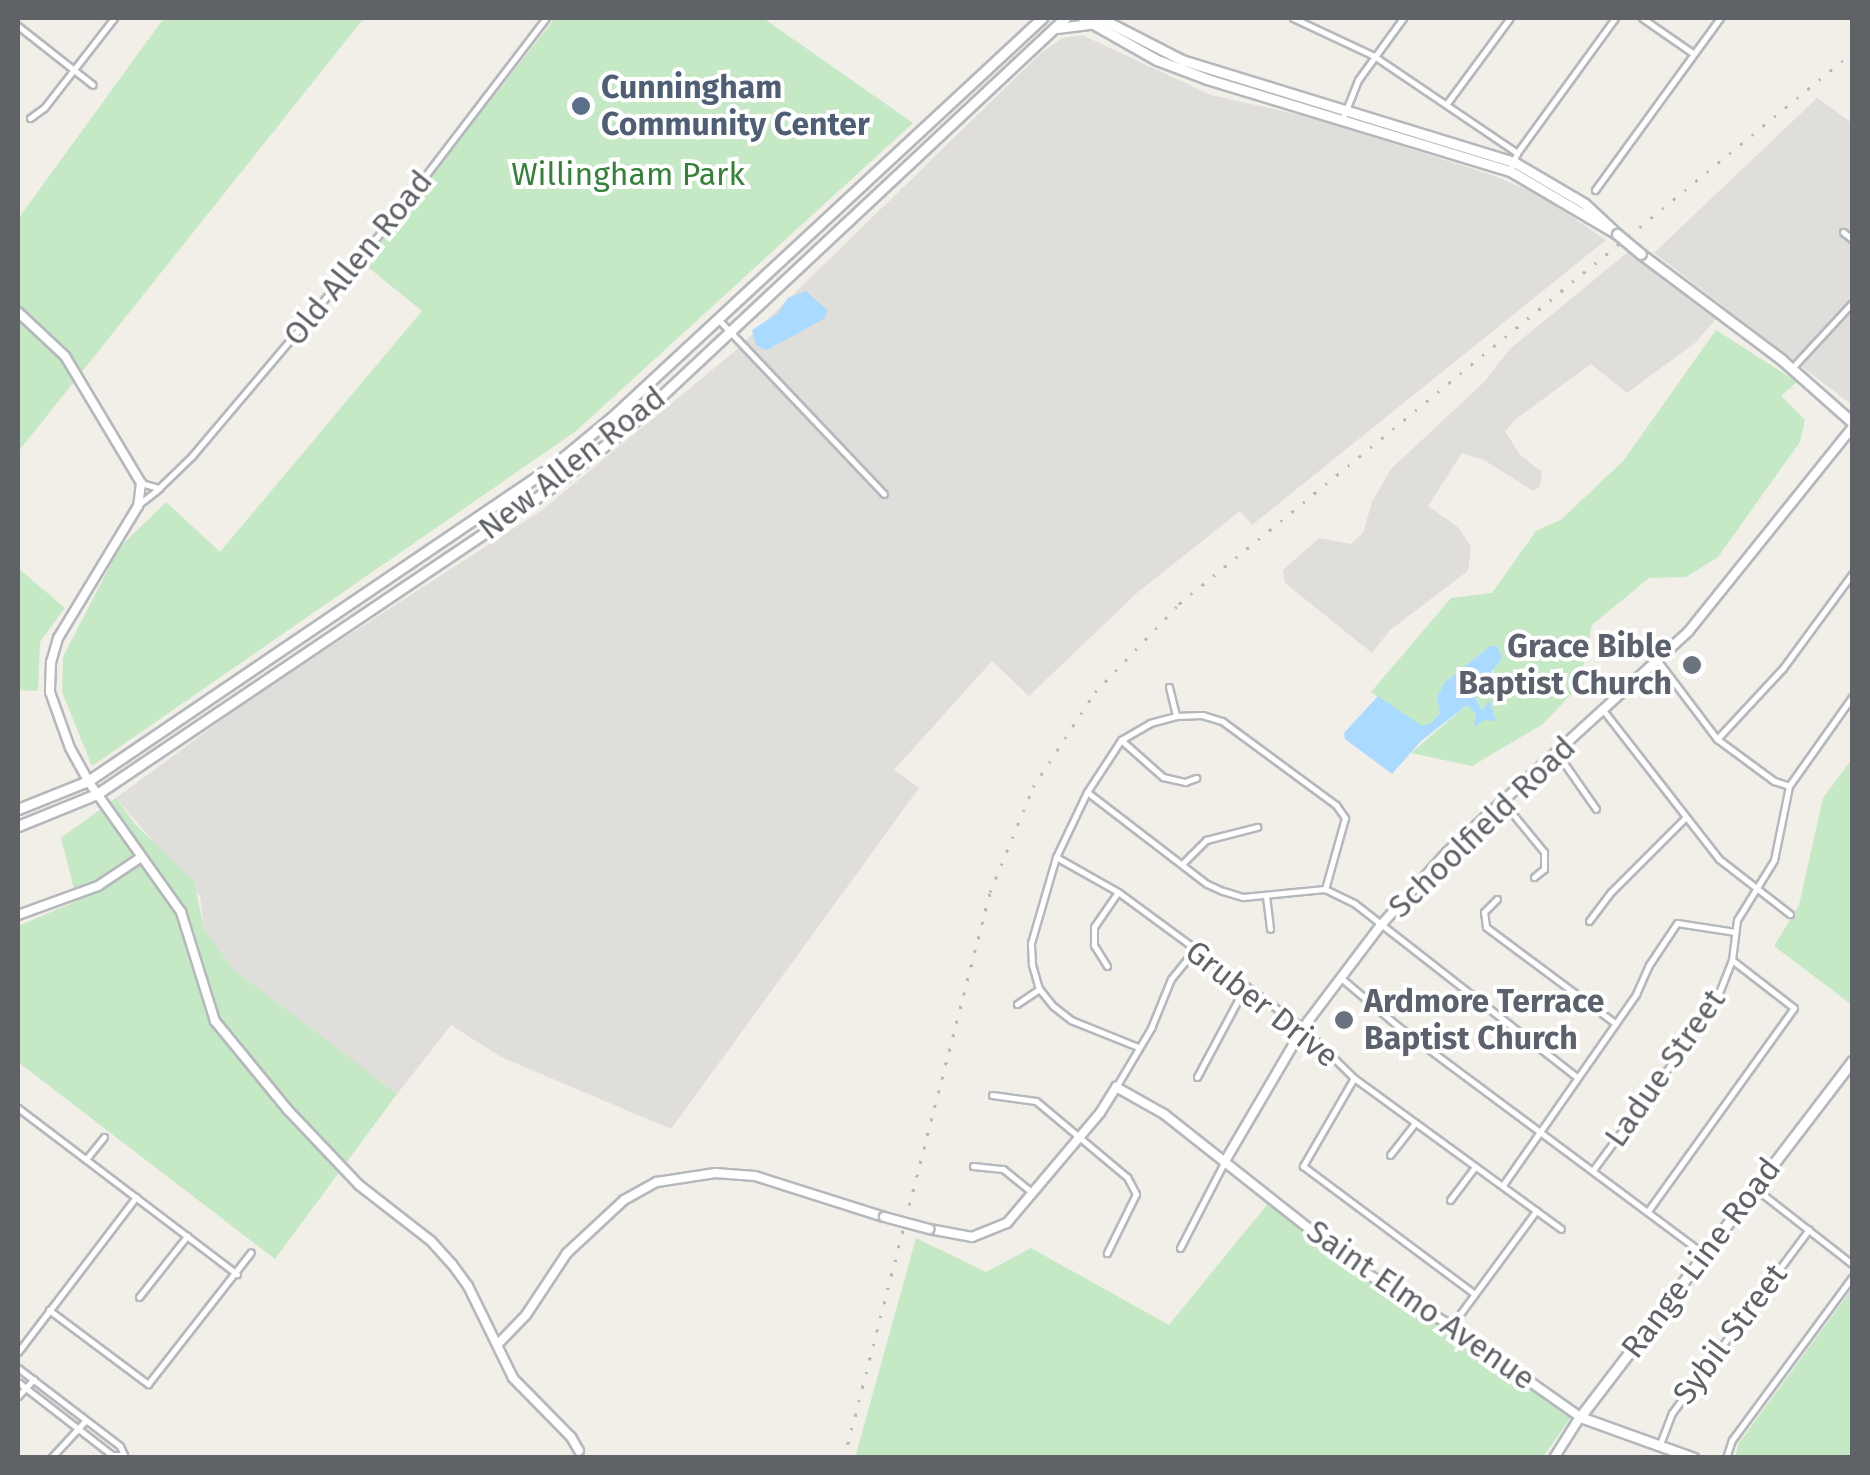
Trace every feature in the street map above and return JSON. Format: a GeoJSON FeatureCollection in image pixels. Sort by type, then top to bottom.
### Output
{"type":"FeatureCollection","features":[{"type":"Feature","properties":{"kind":"main road"},"geometry":{"type":"LineString","coordinates":[[1018,40],[1025,18]]}},
{"type":"Feature","properties":{"kind":"main road","name":"New Allen Road"},"geometry":{"type":"LineString","coordinates":[[18,809],[88,781],[554,465],[718,319],[1042,18]]}},
{"type":"Feature","properties":{"kind":"main road","name":"New Allen Road"},"geometry":{"type":"LineString","coordinates":[[18,826],[97,794],[544,492],[624,430],[1065,18]]}},
{"type":"Feature","properties":{"kind":"main road"},"geometry":{"type":"LineString","coordinates":[[1082,18],[1121,31],[1182,60],[1345,113]]}},
{"type":"Feature","properties":{"kind":"main road"},"geometry":{"type":"LineString","coordinates":[[1114,18],[1121,31]]}},
{"type":"Feature","properties":{"kind":"main road"},"geometry":{"type":"LineString","coordinates":[[1052,30],[1097,21],[1180,69],[1514,162],[1585,204],[1641,254],[1792,368],[1852,425]]}},
{"type":"Feature","properties":{"kind":"main road"},"geometry":{"type":"LineString","coordinates":[[295,661],[291,647],[306,633]]}},
{"type":"Feature","properties":{"kind":"main road","name":"Range Line Road"},"geometry":{"type":"LineString","coordinates":[[1580,1417],[1852,1061]]}},
{"type":"Feature","properties":{"kind":"main road","name":"Saint Elmo Avenue"},"geometry":{"type":"LineString","coordinates":[[1580,1417],[1694,1458]]}},
{"type":"Feature","properties":{"kind":"street"},"geometry":{"type":"LineString","coordinates":[[30,118],[41,112],[112,18]]}},
{"type":"Feature","properties":{"kind":"street","name":"Old Allen Road"},"geometry":{"type":"LineString","coordinates":[[138,506],[159,488],[390,222],[546,18]]}},
{"type":"Feature","properties":{"kind":"street"},"geometry":{"type":"LineString","coordinates":[[1295,18],[1374,56],[1448,102],[1514,162],[1616,18]]}},
{"type":"Feature","properties":{"kind":"street"},"geometry":{"type":"LineString","coordinates":[[1345,113],[1374,56],[1403,18]]}},
{"type":"Feature","properties":{"kind":"street"},"geometry":{"type":"LineString","coordinates":[[1448,102],[1510,18]]}},
{"type":"Feature","properties":{"kind":"street"},"geometry":{"type":"LineString","coordinates":[[1642,18],[1694,54]]}},
{"type":"Feature","properties":{"kind":"street"},"geometry":{"type":"LineString","coordinates":[[1595,190],[1720,18]]}},
{"type":"Feature","properties":{"kind":"street"},"geometry":{"type":"LineString","coordinates":[[18,38],[20,28],[93,85]]}},
{"type":"Feature","properties":{"kind":"street"},"geometry":{"type":"LineString","coordinates":[[1842,232],[1852,239]]}},
{"type":"Feature","properties":{"kind":"street"},"geometry":{"type":"LineString","coordinates":[[1792,368],[1852,303]]}},
{"type":"Feature","properties":{"kind":"street"},"geometry":{"type":"LineString","coordinates":[[18,312],[65,356],[141,483],[138,506],[58,638],[51,662],[50,692],[88,781],[181,912],[215,1021],[287,1110],[359,1185],[430,1241],[452,1264],[513,1378],[571,1437],[577,1454]]}},
{"type":"Feature","properties":{"kind":"street"},"geometry":{"type":"LineString","coordinates":[[718,319],[884,494]]}},
{"type":"Feature","properties":{"kind":"street","name":"Schoolfield Road"},"geometry":{"type":"LineString","coordinates":[[1224,1162],[1303,1028],[1381,925],[1447,852],[1688,632],[1852,425]]}},
{"type":"Feature","properties":{"kind":"street"},"geometry":{"type":"LineString","coordinates":[[141,483],[159,488]]}},
{"type":"Feature","properties":{"kind":"street"},"geometry":{"type":"LineString","coordinates":[[1717,739],[1784,668],[1852,574]]}},
{"type":"Feature","properties":{"kind":"street"},"geometry":{"type":"LineString","coordinates":[[1658,661],[1717,739],[1774,781],[1788,786]]}},
{"type":"Feature","properties":{"kind":"street"},"geometry":{"type":"LineString","coordinates":[[1169,686],[1176,716]]}},
{"type":"Feature","properties":{"kind":"street","name":"Ladue Street"},"geometry":{"type":"LineString","coordinates":[[1593,1170],[1712,1008],[1732,960],[1737,920],[1774,860],[1788,786],[1852,697]]}},
{"type":"Feature","properties":{"kind":"street"},"geometry":{"type":"LineString","coordinates":[[1603,710],[1719,860],[1790,914]]}},
{"type":"Feature","properties":{"kind":"street"},"geometry":{"type":"LineString","coordinates":[[1138,1048],[1071,1020],[1039,989],[1031,943],[1056,857],[1087,792],[1121,740],[1150,723],[1176,716],[1202,714],[1222,721],[1336,805],[1345,818],[1325,889]]}},
{"type":"Feature","properties":{"kind":"street"},"geometry":{"type":"LineString","coordinates":[[1121,740],[1163,777],[1185,782],[1196,778]]}},
{"type":"Feature","properties":{"kind":"street"},"geometry":{"type":"LineString","coordinates":[[1557,752],[1596,809]]}},
{"type":"Feature","properties":{"kind":"street"},"geometry":{"type":"LineString","coordinates":[[1087,792],[1223,892],[1266,896],[1325,889],[1354,903],[1577,1077]]}},
{"type":"Feature","properties":{"kind":"street"},"geometry":{"type":"LineString","coordinates":[[1503,802],[1544,852],[1544,869],[1534,877]]}},
{"type":"Feature","properties":{"kind":"street"},"geometry":{"type":"LineString","coordinates":[[1589,922],[1611,892],[1685,818]]}},
{"type":"Feature","properties":{"kind":"street"},"geometry":{"type":"LineString","coordinates":[[1182,864],[1206,840],[1257,827]]}},
{"type":"Feature","properties":{"kind":"street","name":"Gruber Drive"},"geometry":{"type":"LineString","coordinates":[[1056,857],[1118,892],[1244,989],[1303,1028],[1354,1078],[1561,1229]]}},
{"type":"Feature","properties":{"kind":"street"},"geometry":{"type":"LineString","coordinates":[[18,915],[40,903],[98,886],[140,858]]}},
{"type":"Feature","properties":{"kind":"street"},"geometry":{"type":"LineString","coordinates":[[1107,966],[1094,945],[1094,927],[1118,892]]}},
{"type":"Feature","properties":{"kind":"street"},"geometry":{"type":"LineString","coordinates":[[1266,896],[1270,929]]}},
{"type":"Feature","properties":{"kind":"street"},"geometry":{"type":"LineString","coordinates":[[1496,899],[1482,920],[1616,1024]]}},
{"type":"Feature","properties":{"kind":"street"},"geometry":{"type":"LineString","coordinates":[[1503,1186],[1537,1130],[1616,1024],[1678,923],[1735,932]]}},
{"type":"Feature","properties":{"kind":"street"},"geometry":{"type":"LineString","coordinates":[[498,1344],[526,1315],[567,1252],[624,1200],[656,1182],[715,1174],[755,1176],[956,1236],[986,1234],[1006,1223],[1080,1136],[1116,1086],[1151,1028],[1171,979],[1195,950]]}},
{"type":"Feature","properties":{"kind":"street"},"geometry":{"type":"LineString","coordinates":[[1648,1211],[1794,1008],[1732,960]]}},
{"type":"Feature","properties":{"kind":"street"},"geometry":{"type":"LineString","coordinates":[[1339,976],[1704,1254]]}},
{"type":"Feature","properties":{"kind":"street"},"geometry":{"type":"LineString","coordinates":[[1017,1004],[1039,989]]}},
{"type":"Feature","properties":{"kind":"street"},"geometry":{"type":"LineString","coordinates":[[1196,1077],[1244,989]]}},
{"type":"Feature","properties":{"kind":"street"},"geometry":{"type":"LineString","coordinates":[[1354,1078],[1304,1166],[1475,1294]]}},
{"type":"Feature","properties":{"kind":"street","name":"Saint Elmo Avenue"},"geometry":{"type":"LineString","coordinates":[[1116,1086],[1164,1114],[1362,1271],[1451,1326],[1580,1417]]}},
{"type":"Feature","properties":{"kind":"street"},"geometry":{"type":"LineString","coordinates":[[992,1096],[1036,1101],[1127,1177],[1136,1194],[1106,1254]]}},
{"type":"Feature","properties":{"kind":"street"},"geometry":{"type":"LineString","coordinates":[[18,1108],[237,1274]]}},
{"type":"Feature","properties":{"kind":"street"},"geometry":{"type":"LineString","coordinates":[[1390,1155],[1415,1123]]}},
{"type":"Feature","properties":{"kind":"street"},"geometry":{"type":"LineString","coordinates":[[87,1158],[104,1137]]}},
{"type":"Feature","properties":{"kind":"street"},"geometry":{"type":"LineString","coordinates":[[1180,1248],[1224,1162]]}},
{"type":"Feature","properties":{"kind":"street"},"geometry":{"type":"LineString","coordinates":[[973,1166],[1003,1169],[1033,1193]]}},
{"type":"Feature","properties":{"kind":"street"},"geometry":{"type":"LineString","coordinates":[[1450,1200],[1476,1167]]}},
{"type":"Feature","properties":{"kind":"street"},"geometry":{"type":"LineString","coordinates":[[1753,1187],[1852,1264]]}},
{"type":"Feature","properties":{"kind":"street"},"geometry":{"type":"LineString","coordinates":[[18,1352],[136,1197]]}},
{"type":"Feature","properties":{"kind":"street"},"geometry":{"type":"LineString","coordinates":[[1451,1326],[1536,1211]]}},
{"type":"Feature","properties":{"kind":"street","name":"Sybil Street"},"geometry":{"type":"LineString","coordinates":[[1660,1444],[1672,1413],[1809,1229]]}},
{"type":"Feature","properties":{"kind":"street"},"geometry":{"type":"LineString","coordinates":[[139,1297],[187,1236]]}},
{"type":"Feature","properties":{"kind":"street"},"geometry":{"type":"LineString","coordinates":[[49,1310],[148,1384],[251,1252]]}},
{"type":"Feature","properties":{"kind":"street"},"geometry":{"type":"LineString","coordinates":[[1726,1458],[1732,1440],[1852,1277]]}},
{"type":"Feature","properties":{"kind":"street"},"geometry":{"type":"LineString","coordinates":[[18,1368],[120,1446],[125,1457]]}},
{"type":"Feature","properties":{"kind":"street"},"geometry":{"type":"LineString","coordinates":[[18,1396],[34,1380]]}},
{"type":"Feature","properties":{"kind":"street"},"geometry":{"type":"LineString","coordinates":[[18,1382],[112,1455],[125,1457]]}},
{"type":"Feature","properties":{"kind":"street","name":"Range Line Road"},"geometry":{"type":"LineString","coordinates":[[1554,1458],[1580,1417]]}},
{"type":"Feature","properties":{"kind":"street"},"geometry":{"type":"LineString","coordinates":[[50,1458],[85,1421]]}},
{"type":"Feature","properties":{"kind":"shaded area"},"geometry":{"type":"Polygon","coordinates":[[[1082,35],[1211,95],[1313,118],[1495,176],[1541,196],[1606,240],[1252,525],[1240,511],[1138,592],[1029,696],[992,661],[894,770],[919,788],[671,1129],[501,1057],[451,1025],[397,1094],[258,993],[234,970],[204,929],[200,896],[116,798],[253,697],[542,510],[735,351],[1040,54],[1062,38],[1082,35]]]}},
{"type":"Feature","properties":{"kind":"shaded area"},"geometry":{"type":"Polygon","coordinates":[[[1817,98],[1852,123],[1852,405],[1654,253],[1817,98]]]}},
{"type":"Feature","properties":{"kind":"shaded area"},"geometry":{"type":"Polygon","coordinates":[[[1628,252],[1716,319],[1695,343],[1627,393],[1591,364],[1517,418],[1505,431],[1520,455],[1542,472],[1540,486],[1533,491],[1484,460],[1462,453],[1428,506],[1459,528],[1471,547],[1468,571],[1390,630],[1372,653],[1285,583],[1283,570],[1319,538],[1351,544],[1363,533],[1372,502],[1391,469],[1484,382],[1510,349],[1628,252]]]}},
{"type":"Feature","properties":{"kind":"green space"},"geometry":{"type":"Polygon","coordinates":[[[164,18],[364,18],[18,452],[18,219],[164,18]]]}},
{"type":"Feature","properties":{"kind":"green space","name":"Willingham Park"},"geometry":{"type":"Polygon","coordinates":[[[555,18],[763,18],[913,123],[576,431],[92,766],[62,692],[63,657],[119,548],[166,502],[220,552],[422,311],[363,263],[555,18]]]}},
{"type":"Feature","properties":{"kind":"green space"},"geometry":{"type":"Polygon","coordinates":[[[1716,330],[1797,382],[1781,396],[1805,420],[1800,442],[1718,557],[1686,577],[1649,578],[1592,625],[1579,686],[1543,724],[1472,766],[1411,753],[1467,705],[1477,715],[1475,727],[1489,701],[1482,711],[1474,695],[1494,675],[1490,646],[1444,683],[1437,697],[1440,713],[1422,727],[1371,692],[1451,598],[1492,593],[1536,531],[1562,519],[1624,460],[1716,330]]]}},
{"type":"Feature","properties":{"kind":"green space"},"geometry":{"type":"Polygon","coordinates":[[[18,568],[65,608],[40,642],[38,691],[18,690],[18,568]]]}},
{"type":"Feature","properties":{"kind":"green space"},"geometry":{"type":"Polygon","coordinates":[[[1852,759],[1852,1005],[1774,946],[1799,905],[1823,798],[1852,759]]]}},
{"type":"Feature","properties":{"kind":"green space"},"geometry":{"type":"Polygon","coordinates":[[[116,798],[135,824],[194,881],[204,929],[234,970],[397,1094],[275,1259],[18,1062],[18,926],[77,901],[61,838],[116,798]]]}},
{"type":"Feature","properties":{"kind":"green space"},"geometry":{"type":"Polygon","coordinates":[[[1270,1201],[1572,1416],[1543,1457],[855,1458],[916,1238],[986,1272],[1031,1248],[1169,1325],[1270,1201]]]}},
{"type":"Feature","properties":{"kind":"green space"},"geometry":{"type":"Polygon","coordinates":[[[1851,1290],[1852,1457],[1735,1457],[1739,1443],[1851,1290]]]}},
{"type":"Feature","properties":{"kind":"water"},"geometry":{"type":"Polygon","coordinates":[[[806,291],[828,311],[824,319],[767,350],[756,345],[752,330],[778,313],[788,298],[806,291]]]}},
{"type":"Feature","properties":{"kind":"water"},"geometry":{"type":"Polygon","coordinates":[[[1490,646],[1497,646],[1502,658],[1474,695],[1482,711],[1489,700],[1496,721],[1485,720],[1474,727],[1476,714],[1467,705],[1421,741],[1392,774],[1345,739],[1344,733],[1378,696],[1422,726],[1431,723],[1440,713],[1437,697],[1444,683],[1490,646]]]}},
{"type":"Feature","properties":{"kind":"railway"},"geometry":{"type":"LineString","coordinates":[[844,1458],[990,892],[1033,787],[1095,692],[1179,604],[1852,53]]}},
{"type":"Feature","properties":{"kind":"place","name":"Cunningham Community Center"},"geometry":{"type":"Point","coordinates":[581,106]}},
{"type":"Feature","properties":{"kind":"place","name":"Grace Bible Baptist Church"},"geometry":{"type":"Point","coordinates":[1692,665]}},
{"type":"Feature","properties":{"kind":"place","name":"Ardmore Terrace Baptist Church"},"geometry":{"type":"Point","coordinates":[1344,1020]}}]}
